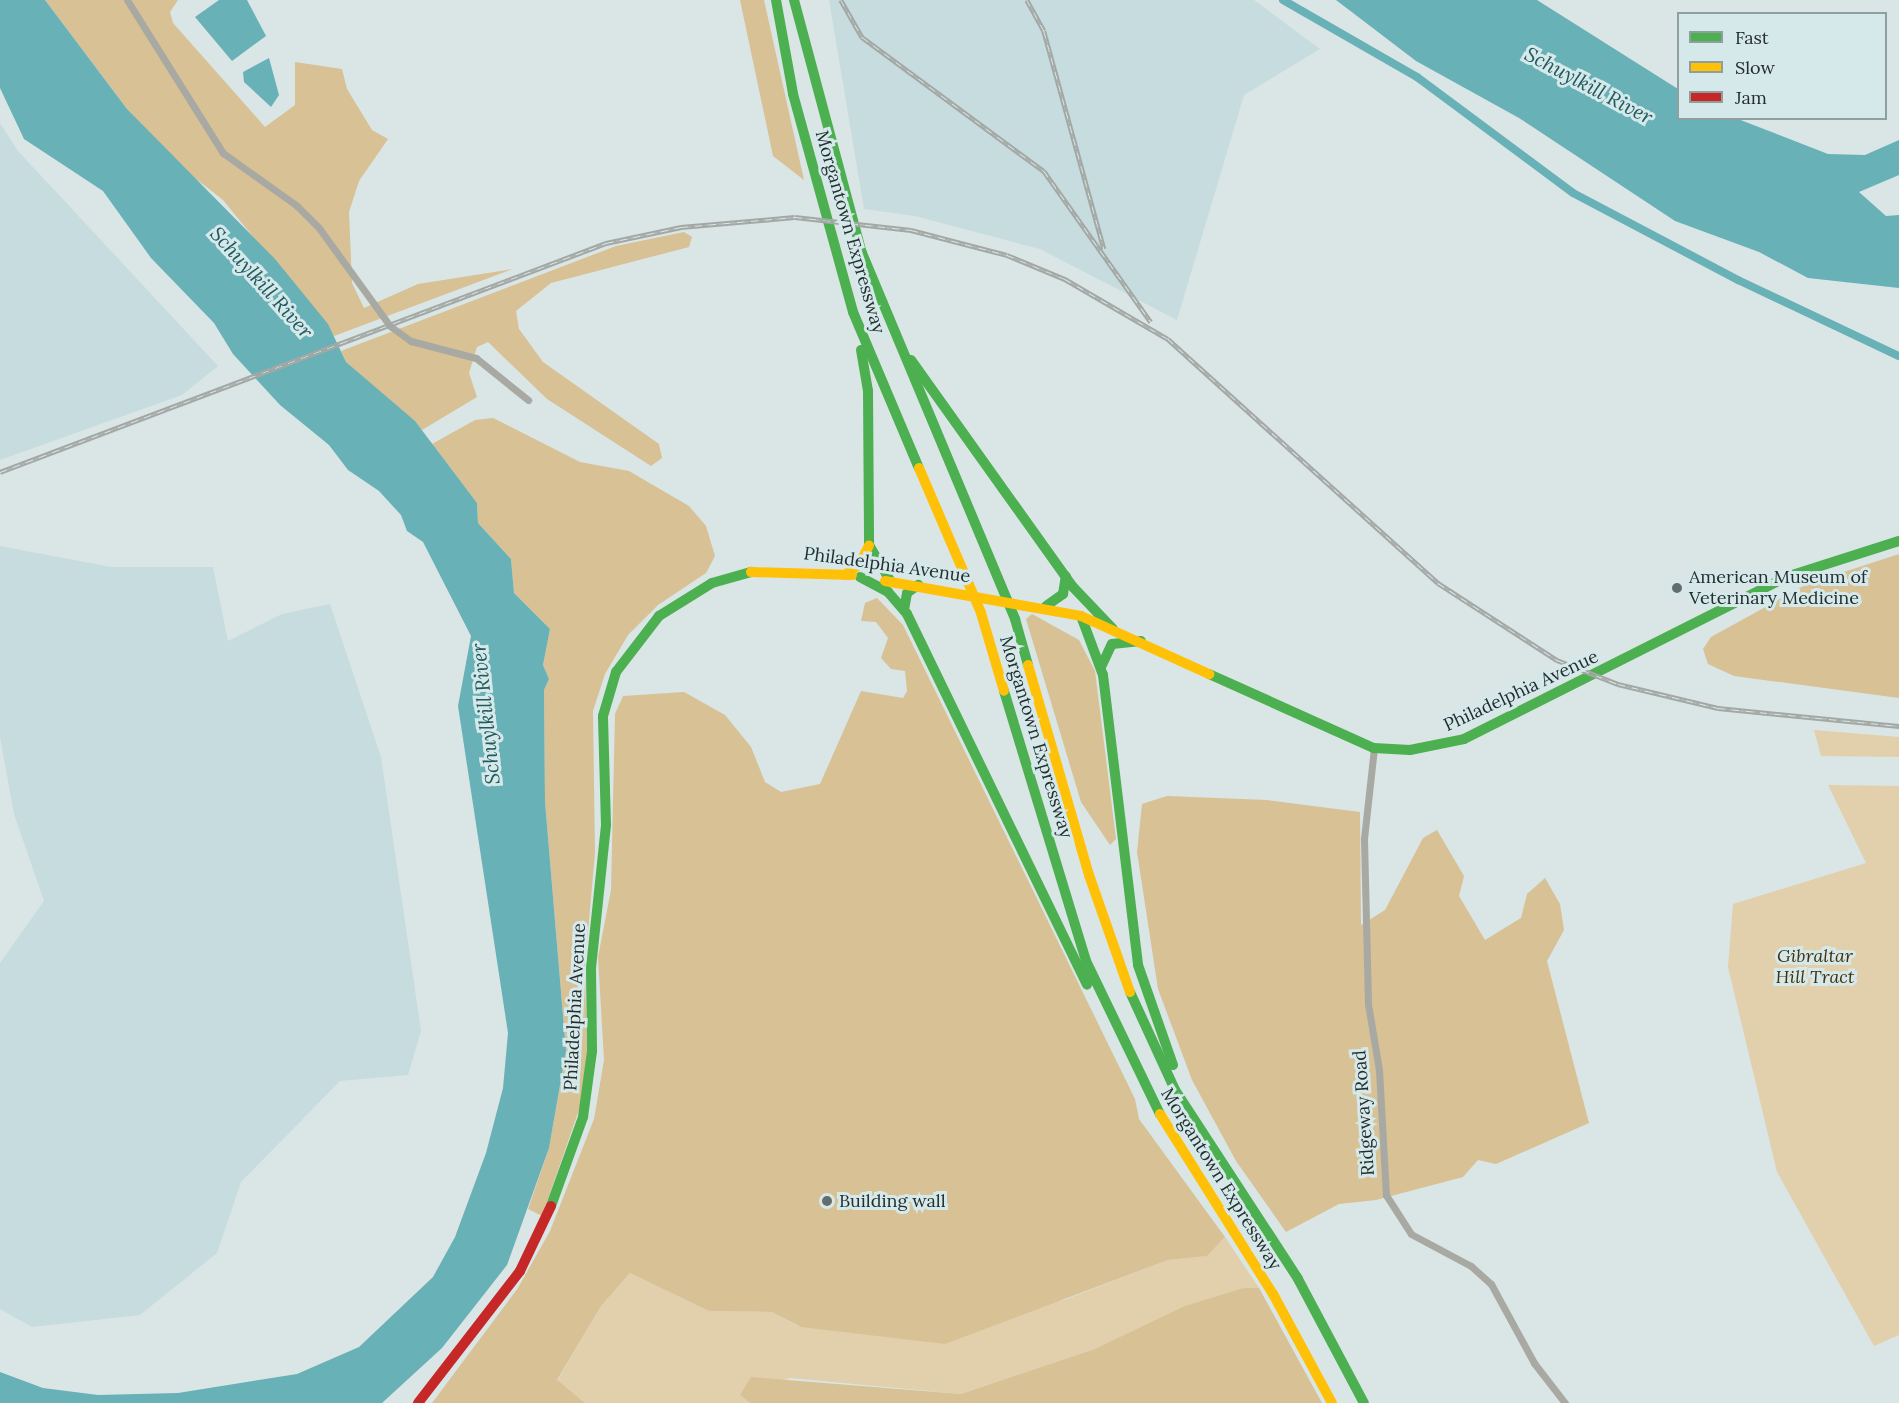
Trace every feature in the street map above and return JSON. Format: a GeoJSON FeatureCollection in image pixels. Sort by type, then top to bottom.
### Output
{"type":"FeatureCollection","features":[{"type":"Feature","properties":{"kind":"main road","name":"Morgantown Expressway"},"geometry":{"type":"LineString","coordinates":[[774,0],[793,94],[853,312],[981,613],[1086,961],[1122,1043],[1194,1172],[1273,1294],[1332,1403]]}},
{"type":"Feature","properties":{"kind":"main road","name":"Morgantown Expressway"},"geometry":{"type":"LineString","coordinates":[[796,0],[810,64],[862,253],[884,314],[1015,619],[1113,951],[1175,1090],[1298,1279],[1364,1403]]}},
{"type":"Feature","properties":{"kind":"main road"},"geometry":{"type":"LineString","coordinates":[[853,312],[868,381],[869,544],[876,564],[891,582]]}},
{"type":"Feature","properties":{"kind":"main road"},"geometry":{"type":"LineString","coordinates":[[884,314],[946,415],[1066,576],[1113,629]]}},
{"type":"Feature","properties":{"kind":"main road","name":"Philadelphia Avenue"},"geometry":{"type":"LineString","coordinates":[[418,1403],[520,1271],[547,1218],[583,1117],[592,1051],[591,968],[606,825],[603,716],[616,672],[659,616],[712,583],[762,569],[845,575],[1046,606],[1081,616],[1141,641],[1374,748],[1418,749],[1464,739],[1786,577],[1899,541]]}},
{"type":"Feature","properties":{"kind":"main road"},"geometry":{"type":"LineString","coordinates":[[845,575],[859,566],[869,544]]}},
{"type":"Feature","properties":{"kind":"main road"},"geometry":{"type":"LineString","coordinates":[[1046,606],[1063,594],[1066,576]]}},
{"type":"Feature","properties":{"kind":"main road"},"geometry":{"type":"LineString","coordinates":[[860,577],[888,592],[904,610],[1136,1084],[1194,1172]]}},
{"type":"Feature","properties":{"kind":"main road"},"geometry":{"type":"LineString","coordinates":[[904,610],[907,593],[918,585]]}},
{"type":"Feature","properties":{"kind":"main road"},"geometry":{"type":"LineString","coordinates":[[1081,616],[1101,667],[1138,965],[1168,1056],[1219,1155]]}},
{"type":"Feature","properties":{"kind":"main road"},"geometry":{"type":"LineString","coordinates":[[1101,667],[1112,644],[1141,641]]}},
{"type":"Feature","properties":{"kind":"street"},"geometry":{"type":"LineString","coordinates":[[128,0],[224,153],[309,218],[390,326],[411,341],[476,358],[528,400]]}},
{"type":"Feature","properties":{"kind":"street","name":"Ridgeway Road"},"geometry":{"type":"LineString","coordinates":[[1374,748],[1364,839],[1368,1004],[1379,1070],[1386,1195],[1411,1234],[1471,1266],[1491,1284],[1534,1363],[1565,1403]]}},
{"type":"Feature","properties":{"kind":"shaded area"},"geometry":{"type":"Polygon","coordinates":[[[45,0],[178,0],[170,12],[173,23],[265,127],[295,105],[295,62],[342,69],[347,89],[372,130],[388,139],[359,181],[349,212],[352,283],[364,308],[418,284],[513,269],[334,336],[223,200],[177,164],[127,109],[45,0]]]}},
{"type":"Feature","properties":{"kind":"shaded area"},"geometry":{"type":"Polygon","coordinates":[[[740,0],[764,0],[804,180],[773,156],[740,0]]]}},
{"type":"Feature","properties":{"kind":"shaded area"},"geometry":{"type":"Polygon","coordinates":[[[829,0],[1254,0],[1320,49],[1244,95],[1177,320],[1040,249],[915,216],[864,209],[829,0]]]}},
{"type":"Feature","properties":{"kind":"shaded area"},"geometry":{"type":"Polygon","coordinates":[[[0,123],[18,151],[218,366],[182,395],[0,460],[0,123]]]}},
{"type":"Feature","properties":{"kind":"shaded area"},"geometry":{"type":"Polygon","coordinates":[[[684,232],[692,237],[689,247],[551,283],[516,311],[519,329],[543,362],[659,444],[662,458],[651,466],[547,399],[488,342],[477,347],[469,373],[477,397],[422,430],[346,362],[341,351],[616,246],[684,232]]]}},
{"type":"Feature","properties":{"kind":"shaded area"},"geometry":{"type":"Polygon","coordinates":[[[493,418],[580,462],[629,471],[689,506],[706,526],[715,556],[706,573],[658,605],[628,635],[605,674],[593,711],[595,853],[585,966],[587,1055],[580,1107],[542,1216],[528,1209],[549,1148],[566,1051],[545,802],[544,690],[549,679],[543,665],[550,629],[514,593],[511,559],[478,523],[477,503],[432,444],[475,420],[493,418]]]}},
{"type":"Feature","properties":{"kind":"shaded area"},"geometry":{"type":"Polygon","coordinates":[[[0,546],[111,567],[213,567],[228,641],[282,614],[330,604],[381,757],[421,1031],[408,1075],[340,1081],[241,1182],[217,1253],[140,1315],[32,1327],[0,1309],[0,963],[44,901],[14,814],[0,737],[0,546]]]}},
{"type":"Feature","properties":{"kind":"shaded area"},"geometry":{"type":"Polygon","coordinates":[[[1899,554],[1899,698],[1734,676],[1708,664],[1703,649],[1711,637],[1807,584],[1899,554]]]}},
{"type":"Feature","properties":{"kind":"shaded area"},"geometry":{"type":"Polygon","coordinates":[[[877,598],[903,625],[1135,1099],[1139,1119],[1225,1237],[1207,1256],[1168,1260],[945,1344],[801,1327],[772,1312],[709,1311],[630,1273],[601,1306],[557,1380],[585,1403],[432,1403],[518,1288],[550,1231],[594,1119],[604,1060],[598,957],[611,890],[615,714],[623,696],[684,692],[725,715],[751,747],[765,782],[781,792],[820,784],[861,691],[903,698],[907,691],[905,671],[891,669],[881,658],[888,638],[876,622],[861,621],[865,603],[877,598]]]}},
{"type":"Feature","properties":{"kind":"shaded area"},"geometry":{"type":"Polygon","coordinates":[[[1032,614],[1079,640],[1095,671],[1116,839],[1110,845],[1081,802],[1026,619],[1032,614]]]}},
{"type":"Feature","properties":{"kind":"shaded area"},"geometry":{"type":"Polygon","coordinates":[[[1167,796],[1267,800],[1360,812],[1361,925],[1385,910],[1423,838],[1437,830],[1464,876],[1459,896],[1485,940],[1521,918],[1527,894],[1545,878],[1560,904],[1564,930],[1547,961],[1589,1123],[1496,1164],[1478,1160],[1463,1177],[1376,1200],[1339,1204],[1286,1232],[1236,1161],[1192,1080],[1158,989],[1137,852],[1142,804],[1167,796]]]}},
{"type":"Feature","properties":{"kind":"shaded area"},"geometry":{"type":"Polygon","coordinates":[[[1244,1288],[1259,1288],[1322,1403],[750,1403],[740,1395],[751,1377],[961,1394],[1095,1349],[1185,1306],[1244,1288]]]}},
{"type":"Feature","properties":{"kind":"green space"},"geometry":{"type":"Polygon","coordinates":[[[1814,730],[1899,737],[1899,757],[1821,756],[1814,730]]]}},
{"type":"Feature","properties":{"kind":"green space","name":"Gibraltar Hill Tract"},"geometry":{"type":"Polygon","coordinates":[[[1828,785],[1899,786],[1899,1335],[1874,1346],[1777,1172],[1728,967],[1733,904],[1866,863],[1828,785]]]}},
{"type":"Feature","properties":{"kind":"green space"},"geometry":{"type":"Polygon","coordinates":[[[1225,1237],[1259,1288],[1244,1288],[1095,1349],[961,1394],[790,1378],[740,1395],[750,1403],[585,1403],[557,1381],[601,1306],[630,1273],[709,1311],[772,1312],[798,1326],[1064,1300],[1168,1260],[1207,1256],[1225,1237]]]}},
{"type":"Feature","properties":{"kind":"water","name":"Schuylkill River"},"geometry":{"type":"Polygon","coordinates":[[[0,0],[45,0],[127,109],[275,259],[328,324],[346,362],[415,421],[477,503],[478,523],[511,559],[514,593],[550,629],[543,665],[549,679],[544,690],[545,802],[566,1051],[549,1148],[507,1265],[442,1348],[382,1403],[0,1403],[0,1372],[43,1388],[98,1395],[178,1393],[297,1374],[359,1347],[433,1277],[455,1237],[486,1153],[503,1088],[508,1033],[458,706],[471,636],[423,542],[407,531],[401,515],[379,491],[348,470],[329,445],[280,405],[233,354],[214,323],[151,258],[103,191],[24,139],[0,88],[0,0]]]}},
{"type":"Feature","properties":{"kind":"water"},"geometry":{"type":"Polygon","coordinates":[[[219,0],[247,0],[266,36],[232,61],[195,17],[219,0]]]}},
{"type":"Feature","properties":{"kind":"water","name":"Schuylkill River"},"geometry":{"type":"Polygon","coordinates":[[[1336,0],[1537,0],[1677,88],[1677,120],[1741,120],[1828,154],[1865,155],[1899,140],[1899,175],[1859,192],[1886,216],[1899,215],[1899,288],[1808,278],[1759,252],[1675,221],[1519,118],[1416,61],[1336,0]]]}},
{"type":"Feature","properties":{"kind":"water"},"geometry":{"type":"Polygon","coordinates":[[[269,58],[279,95],[271,107],[244,82],[243,72],[269,58]]]}},
{"type":"Feature","properties":{"kind":"waterway"},"geometry":{"type":"LineString","coordinates":[[1283,0],[1417,77],[1573,193],[1738,280],[1899,356]]}},
{"type":"Feature","properties":{"kind":"railway"},"geometry":{"type":"LineString","coordinates":[[841,0],[862,37],[1044,171],[1151,322]]}},
{"type":"Feature","properties":{"kind":"railway"},"geometry":{"type":"LineString","coordinates":[[1027,0],[1044,31],[1104,249]]}},
{"type":"Feature","properties":{"kind":"railway"},"geometry":{"type":"LineString","coordinates":[[0,472],[606,243],[681,227],[795,217],[911,230],[1007,255],[1065,279],[1168,339],[1438,583],[1557,660],[1618,684],[1718,708],[1899,726]]}},
{"type":"Feature","properties":{"kind":"traffic: fast"},"geometry":{"type":"LineString","coordinates":[[776,0],[793,94],[853,312],[919,468]]}},
{"type":"Feature","properties":{"kind":"traffic: fast"},"geometry":{"type":"LineString","coordinates":[[794,0],[862,253],[1015,619],[1028,665]]}},
{"type":"Feature","properties":{"kind":"traffic: fast"},"geometry":{"type":"LineString","coordinates":[[861,350],[868,391],[869,545],[891,582]]}},
{"type":"Feature","properties":{"kind":"traffic: fast"},"geometry":{"type":"LineString","coordinates":[[911,360],[1073,587],[1113,629]]}},
{"type":"Feature","properties":{"kind":"traffic: fast"},"geometry":{"type":"LineString","coordinates":[[1209,674],[1374,748],[1410,750],[1464,739],[1786,577],[1899,541]]}},
{"type":"Feature","properties":{"kind":"traffic: fast"},"geometry":{"type":"LineString","coordinates":[[551,1206],[583,1117],[592,1051],[591,968],[606,825],[603,716],[616,672],[659,616],[712,583],[751,572]]}},
{"type":"Feature","properties":{"kind":"traffic: fast"},"geometry":{"type":"LineString","coordinates":[[1046,606],[1063,594],[1066,576]]}},
{"type":"Feature","properties":{"kind":"traffic: fast"},"geometry":{"type":"LineString","coordinates":[[860,577],[888,592],[907,614],[1087,985]]}},
{"type":"Feature","properties":{"kind":"traffic: fast"},"geometry":{"type":"LineString","coordinates":[[904,610],[907,593],[918,585]]}},
{"type":"Feature","properties":{"kind":"traffic: fast"},"geometry":{"type":"LineString","coordinates":[[1081,616],[1103,675],[1138,965],[1173,1065]]}},
{"type":"Feature","properties":{"kind":"traffic: fast"},"geometry":{"type":"LineString","coordinates":[[1102,665],[1112,644],[1141,641]]}},
{"type":"Feature","properties":{"kind":"traffic: fast"},"geometry":{"type":"LineString","coordinates":[[1004,691],[1086,961],[1160,1114]]}},
{"type":"Feature","properties":{"kind":"traffic: fast"},"geometry":{"type":"LineString","coordinates":[[1130,992],[1175,1090],[1298,1279],[1364,1403]]}},
{"type":"Feature","properties":{"kind":"traffic: slow"},"geometry":{"type":"LineString","coordinates":[[919,468],[981,613],[1004,691]]}},
{"type":"Feature","properties":{"kind":"traffic: slow"},"geometry":{"type":"LineString","coordinates":[[845,575],[859,565],[869,545]]}},
{"type":"Feature","properties":{"kind":"traffic: slow"},"geometry":{"type":"LineString","coordinates":[[751,572],[852,575]]}},
{"type":"Feature","properties":{"kind":"traffic: slow"},"geometry":{"type":"LineString","coordinates":[[885,581],[1081,616],[1209,674]]}},
{"type":"Feature","properties":{"kind":"traffic: slow"},"geometry":{"type":"LineString","coordinates":[[1028,665],[1089,875],[1130,992]]}},
{"type":"Feature","properties":{"kind":"traffic: slow"},"geometry":{"type":"LineString","coordinates":[[1160,1114],[1273,1294],[1332,1403]]}},
{"type":"Feature","properties":{"kind":"traffic: jam"},"geometry":{"type":"LineString","coordinates":[[418,1403],[520,1271],[551,1206]]}},
{"type":"Feature","properties":{"kind":"place","name":"American Museum of Veterinary Medicine"},"geometry":{"type":"Point","coordinates":[1677,588]}},
{"type":"Feature","properties":{"kind":"place","name":"Building wall"},"geometry":{"type":"Point","coordinates":[827,1201]}}]}
